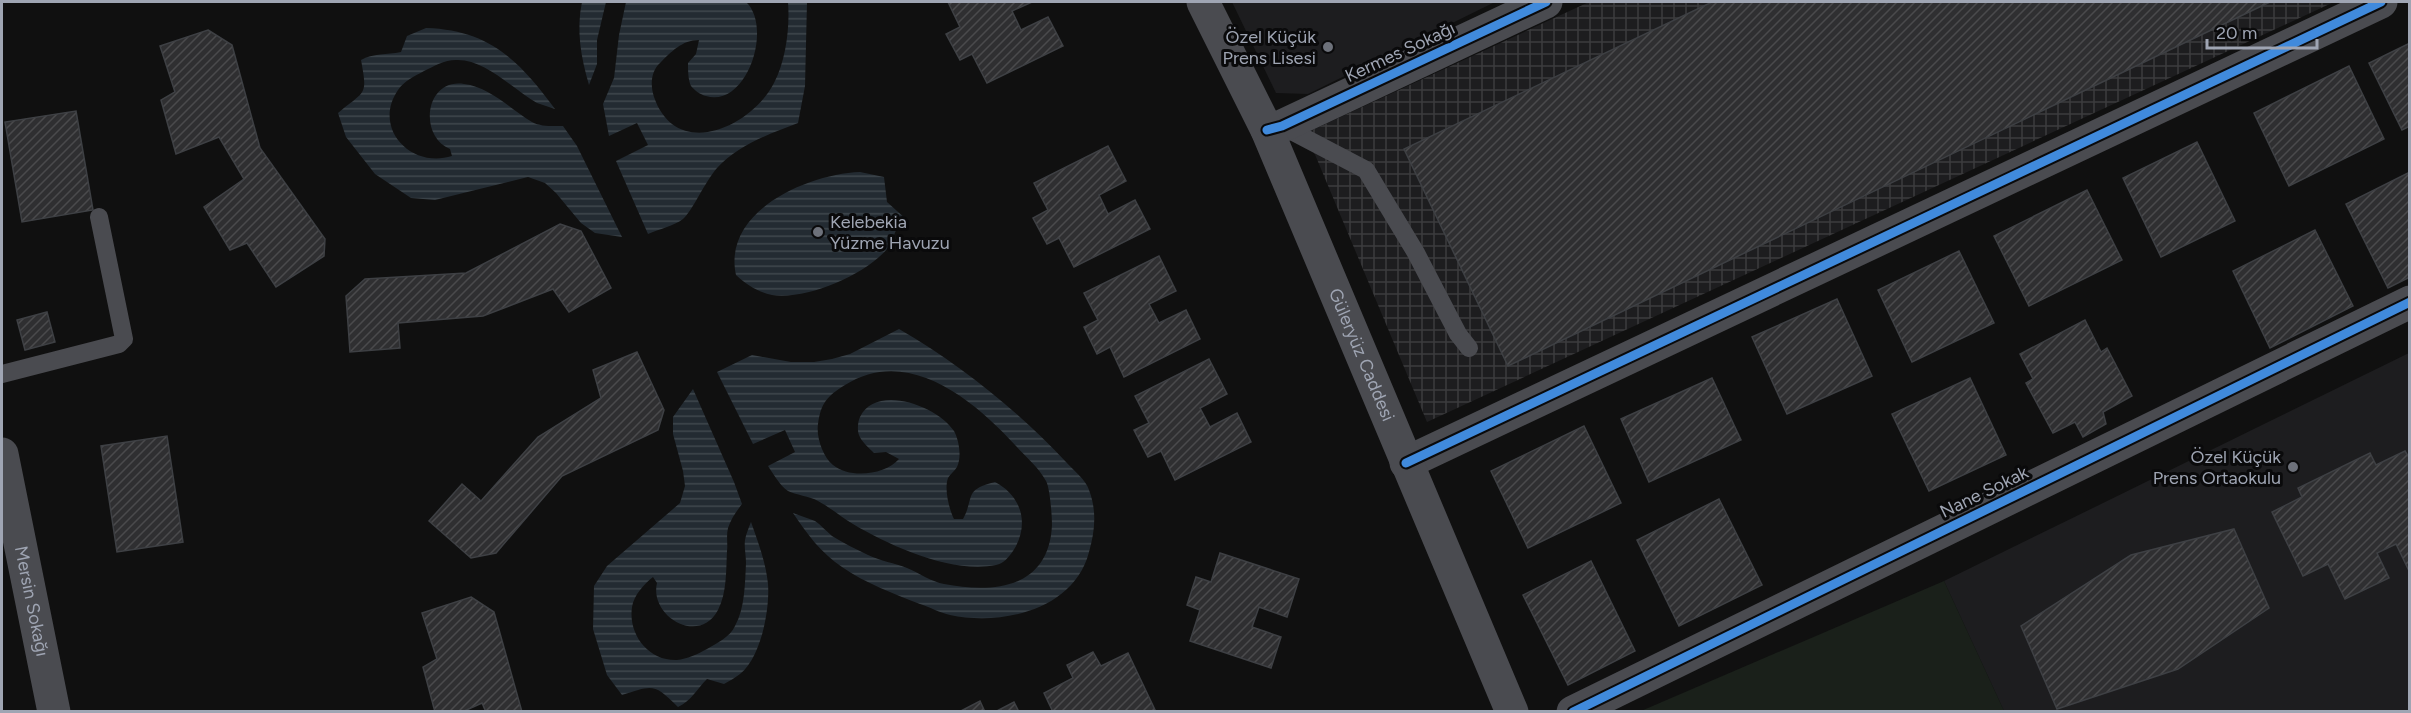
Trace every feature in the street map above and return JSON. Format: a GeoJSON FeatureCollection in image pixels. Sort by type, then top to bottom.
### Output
{"type":"FeatureCollection","features":[{"type":"Feature","properties":{"kind":"street","name":"Güleryüz Caddesi"},"geometry":{"type":"LineString","coordinates":[[1203,2],[1274,128],[1406,463],[1512,711]]}},
{"type":"Feature","properties":{"kind":"street","name":"Kermes Sokağı"},"geometry":{"type":"LineString","coordinates":[[1274,128],[1546,2]]}},
{"type":"Feature","properties":{"kind":"street"},"geometry":{"type":"LineString","coordinates":[[1406,463],[2381,2]]}},
{"type":"Feature","properties":{"kind":"street","name":"Nane Sokak"},"geometry":{"type":"LineString","coordinates":[[1573,711],[2409,302]]}},
{"type":"Feature","properties":{"kind":"street","name":"Mersin Sokağı"},"geometry":{"type":"LineString","coordinates":[[2,454],[54,711]]}},
{"type":"Feature","properties":{"kind":"lane"},"geometry":{"type":"LineString","coordinates":[[1274,128],[1365,170],[1416,253],[1458,334],[1469,348]]}},
{"type":"Feature","properties":{"kind":"lane"},"geometry":{"type":"LineString","coordinates":[[2,374],[111,346],[124,339],[99,217]]}},
{"type":"Feature","properties":{"kind":"shaded area"},"geometry":{"type":"Polygon","coordinates":[[[582,2],[606,2],[597,40],[597,64],[589,85],[580,44],[579,23],[582,2]]]}},
{"type":"Feature","properties":{"kind":"shaded area"},"geometry":{"type":"Polygon","coordinates":[[[626,2],[746,2],[754,14],[757,29],[756,46],[744,78],[733,90],[721,96],[706,96],[691,86],[688,63],[696,54],[699,40],[677,47],[655,70],[652,78],[654,97],[665,117],[679,128],[696,133],[714,131],[732,124],[749,113],[763,99],[774,83],[784,54],[788,33],[788,2],[807,2],[805,86],[798,123],[754,141],[734,153],[713,173],[683,219],[648,234],[616,161],[648,145],[637,123],[609,136],[603,104],[614,78],[626,2]]]}},
{"type":"Feature","properties":{"kind":"shaded area","name":"Özel Küçük Prens Lisesi"},"geometry":{"type":"Polygon","coordinates":[[[1232,2],[1495,2],[1308,94],[1276,93],[1232,2]]]}},
{"type":"Feature","properties":{"kind":"shaded area"},"geometry":{"type":"Polygon","coordinates":[[[1589,2],[2334,2],[1427,422],[1306,133],[1589,2]]]}},
{"type":"Feature","properties":{"kind":"shaded area"},"geometry":{"type":"Polygon","coordinates":[[[426,28],[468,35],[501,51],[529,76],[555,109],[537,103],[479,65],[468,61],[449,61],[413,77],[398,90],[391,104],[390,118],[393,131],[400,142],[410,151],[423,157],[452,156],[450,149],[433,133],[430,109],[434,99],[441,90],[451,85],[464,84],[482,89],[536,124],[563,126],[577,146],[622,237],[595,233],[581,223],[545,183],[528,177],[435,200],[411,198],[375,174],[346,137],[338,113],[362,92],[364,81],[361,60],[375,55],[401,52],[407,36],[426,28]]]}},
{"type":"Feature","properties":{"kind":"shaded area","name":"Kelebekia Yüzme Havuzu"},"geometry":{"type":"Polygon","coordinates":[[[860,172],[884,177],[887,202],[907,220],[901,228],[897,228],[889,247],[877,259],[834,284],[802,294],[786,296],[762,292],[736,275],[735,252],[742,232],[755,215],[773,200],[817,180],[839,174],[860,172]]]}},
{"type":"Feature","properties":{"kind":"shaded area"},"geometry":{"type":"Polygon","coordinates":[[[899,329],[944,357],[1008,407],[1048,443],[1087,486],[1092,498],[1094,513],[1094,529],[1089,552],[1081,572],[1068,588],[1052,600],[1013,615],[992,618],[970,618],[942,613],[880,588],[842,567],[815,543],[793,513],[815,521],[845,544],[939,583],[982,588],[1016,582],[1030,574],[1041,562],[1049,546],[1052,525],[1047,485],[1036,467],[999,429],[960,396],[938,383],[916,375],[892,371],[869,374],[845,385],[826,401],[818,424],[819,441],[826,457],[840,469],[858,473],[876,472],[885,469],[899,459],[886,452],[874,453],[860,437],[858,431],[860,417],[868,407],[879,401],[893,400],[907,402],[935,413],[954,431],[960,454],[959,463],[948,478],[947,488],[954,519],[963,519],[974,491],[995,482],[1012,495],[1017,503],[1022,521],[1018,541],[1008,558],[996,565],[979,567],[960,565],[922,556],[868,532],[815,499],[785,489],[768,466],[795,452],[785,430],[753,444],[717,372],[752,355],[791,362],[832,359],[850,354],[899,329]]]}},
{"type":"Feature","properties":{"kind":"shaded area","name":"Özel Küçük Prens Ortaokulu"},"geometry":{"type":"Polygon","coordinates":[[[2409,353],[2409,711],[2004,711],[1944,581],[2409,353]]]}},
{"type":"Feature","properties":{"kind":"shaded area"},"geometry":{"type":"Polygon","coordinates":[[[693,389],[742,504],[728,528],[725,589],[718,610],[710,621],[699,626],[688,626],[668,616],[660,606],[657,583],[653,577],[640,590],[633,603],[633,627],[642,644],[649,651],[667,659],[685,659],[727,637],[735,626],[743,603],[745,540],[751,522],[765,568],[768,594],[763,632],[754,657],[747,667],[724,684],[707,679],[690,698],[678,707],[653,688],[640,689],[622,695],[607,675],[593,629],[594,586],[607,566],[680,503],[685,486],[673,434],[673,417],[693,389]]]}},
{"type":"Feature","properties":{"kind":"shaded area"},"geometry":{"type":"Polygon","coordinates":[[[1944,581],[2004,711],[1641,711],[1944,581]]]}},
{"type":"Feature","properties":{"kind":"building"},"geometry":{"type":"Polygon","coordinates":[[[948,2],[1032,2],[1012,11],[1021,30],[1048,17],[1063,46],[987,83],[972,54],[960,60],[946,34],[960,27],[948,2]]]}},
{"type":"Feature","properties":{"kind":"building"},"geometry":{"type":"Polygon","coordinates":[[[1712,2],[2270,2],[1508,366],[1404,149],[1712,2]]]}},
{"type":"Feature","properties":{"kind":"building"},"geometry":{"type":"Polygon","coordinates":[[[208,30],[232,45],[260,148],[325,239],[324,256],[276,287],[247,243],[230,250],[204,207],[244,179],[219,137],[176,154],[161,100],[175,92],[160,46],[208,30]]]}},
{"type":"Feature","properties":{"kind":"building"},"geometry":{"type":"Polygon","coordinates":[[[2410,43],[2410,126],[2402,130],[2369,63],[2410,43]]]}},
{"type":"Feature","properties":{"kind":"building"},"geometry":{"type":"Polygon","coordinates":[[[2349,66],[2384,139],[2289,186],[2254,113],[2349,66]]]}},
{"type":"Feature","properties":{"kind":"building"},"geometry":{"type":"Polygon","coordinates":[[[76,111],[93,210],[22,222],[5,122],[76,111]]]}},
{"type":"Feature","properties":{"kind":"building"},"geometry":{"type":"Polygon","coordinates":[[[2197,142],[2235,221],[2161,257],[2123,178],[2197,142]]]}},
{"type":"Feature","properties":{"kind":"building"},"geometry":{"type":"Polygon","coordinates":[[[1108,146],[1126,181],[1099,195],[1108,214],[1135,200],[1150,229],[1074,267],[1059,238],[1047,244],[1033,218],[1048,210],[1034,183],[1108,146]]]}},
{"type":"Feature","properties":{"kind":"building"},"geometry":{"type":"Polygon","coordinates":[[[2410,172],[2410,277],[2388,288],[2346,204],[2410,172]]]}},
{"type":"Feature","properties":{"kind":"building"},"geometry":{"type":"Polygon","coordinates":[[[2087,190],[2122,260],[2029,306],[1994,236],[2087,190]]]}},
{"type":"Feature","properties":{"kind":"building"},"geometry":{"type":"Polygon","coordinates":[[[560,224],[581,231],[611,288],[569,312],[553,289],[483,316],[398,323],[400,348],[350,352],[346,296],[365,279],[466,273],[560,224]]]}},
{"type":"Feature","properties":{"kind":"building"},"geometry":{"type":"Polygon","coordinates":[[[2315,230],[2353,306],[2270,348],[2233,271],[2315,230]]]}},
{"type":"Feature","properties":{"kind":"building"},"geometry":{"type":"Polygon","coordinates":[[[1959,251],[1994,323],[1912,362],[1878,290],[1959,251]]]}},
{"type":"Feature","properties":{"kind":"building"},"geometry":{"type":"Polygon","coordinates":[[[1159,256],[1176,291],[1149,304],[1159,323],[1186,310],[1200,339],[1124,377],[1110,347],[1097,354],[1084,327],[1098,320],[1084,293],[1159,256]]]}},
{"type":"Feature","properties":{"kind":"building"},"geometry":{"type":"Polygon","coordinates":[[[1837,299],[1872,376],[1787,414],[1752,337],[1837,299]]]}},
{"type":"Feature","properties":{"kind":"building"},"geometry":{"type":"Polygon","coordinates":[[[47,312],[55,342],[25,350],[17,320],[47,312]]]}},
{"type":"Feature","properties":{"kind":"building"},"geometry":{"type":"Polygon","coordinates":[[[2085,320],[2101,352],[2107,348],[2132,396],[2103,412],[2106,424],[2083,437],[2075,422],[2053,433],[2026,383],[2033,379],[2020,354],[2085,320]]]}},
{"type":"Feature","properties":{"kind":"building"},"geometry":{"type":"Polygon","coordinates":[[[637,352],[664,410],[658,430],[562,476],[496,553],[471,558],[429,521],[462,484],[481,501],[538,437],[601,398],[593,370],[637,352]]]}},
{"type":"Feature","properties":{"kind":"building"},"geometry":{"type":"Polygon","coordinates":[[[1209,359],[1227,394],[1200,408],[1210,427],[1237,413],[1251,442],[1175,480],[1161,451],[1148,457],[1134,430],[1149,423],[1135,396],[1209,359]]]}},
{"type":"Feature","properties":{"kind":"building"},"geometry":{"type":"Polygon","coordinates":[[[1712,378],[1741,440],[1649,482],[1621,419],[1712,378]]]}},
{"type":"Feature","properties":{"kind":"building"},"geometry":{"type":"Polygon","coordinates":[[[1970,378],[2006,455],[1929,491],[1892,414],[1970,378]]]}},
{"type":"Feature","properties":{"kind":"building"},"geometry":{"type":"Polygon","coordinates":[[[1584,426],[1621,503],[1528,548],[1491,471],[1584,426]]]}},
{"type":"Feature","properties":{"kind":"building"},"geometry":{"type":"Polygon","coordinates":[[[167,436],[183,542],[117,552],[101,446],[167,436]]]}},
{"type":"Feature","properties":{"kind":"building"},"geometry":{"type":"Polygon","coordinates":[[[2405,451],[2410,459],[2410,573],[2396,544],[2377,553],[2389,578],[2345,599],[2328,564],[2303,576],[2272,512],[2302,497],[2298,488],[2370,453],[2376,465],[2405,451]]]}},
{"type":"Feature","properties":{"kind":"building"},"geometry":{"type":"Polygon","coordinates":[[[1719,499],[1762,585],[1679,626],[1637,540],[1719,499]]]}},
{"type":"Feature","properties":{"kind":"building"},"geometry":{"type":"Polygon","coordinates":[[[2234,529],[2269,608],[2178,669],[2057,709],[2021,626],[2131,555],[2234,529]]]}},
{"type":"Feature","properties":{"kind":"building"},"geometry":{"type":"Polygon","coordinates":[[[1220,553],[1299,579],[1287,617],[1259,607],[1252,627],[1281,637],[1271,668],[1190,641],[1200,610],[1187,605],[1196,577],[1211,582],[1220,553]]]}},
{"type":"Feature","properties":{"kind":"building"},"geometry":{"type":"Polygon","coordinates":[[[1591,561],[1635,651],[1568,685],[1523,595],[1591,561]]]}},
{"type":"Feature","properties":{"kind":"building"},"geometry":{"type":"Polygon","coordinates":[[[471,597],[494,612],[522,712],[486,712],[482,703],[462,712],[435,712],[423,667],[437,659],[422,613],[471,597]]]}},
{"type":"Feature","properties":{"kind":"building"},"geometry":{"type":"Polygon","coordinates":[[[1093,652],[1101,666],[1128,653],[1156,712],[1053,712],[1044,693],[1073,678],[1067,665],[1093,652]]]}},
{"type":"Feature","properties":{"kind":"building"},"geometry":{"type":"Polygon","coordinates":[[[980,701],[985,712],[959,712],[980,701]]]}},
{"type":"Feature","properties":{"kind":"building"},"geometry":{"type":"Polygon","coordinates":[[[1014,702],[1019,712],[995,712],[1014,702]]]}},
{"type":"Feature","properties":{"kind":"cycle path"},"geometry":{"type":"LineString","coordinates":[[1267,130],[1282,126],[1546,2]]}},
{"type":"Feature","properties":{"kind":"cycle path"},"geometry":{"type":"LineString","coordinates":[[1406,463],[2381,2]]}},
{"type":"Feature","properties":{"kind":"cycle path"},"geometry":{"type":"LineString","coordinates":[[1573,712],[2410,302]]}},
{"type":"Feature","properties":{"kind":"place","name":"Özel Küçük Prens Lisesi"},"geometry":{"type":"Point","coordinates":[1328,47]}},
{"type":"Feature","properties":{"kind":"place","name":"Kelebekia Yüzme Havuzu"},"geometry":{"type":"Point","coordinates":[818,232]}},
{"type":"Feature","properties":{"kind":"place","name":"Özel Küçük Prens Ortaokulu"},"geometry":{"type":"Point","coordinates":[2293,467]}}]}
